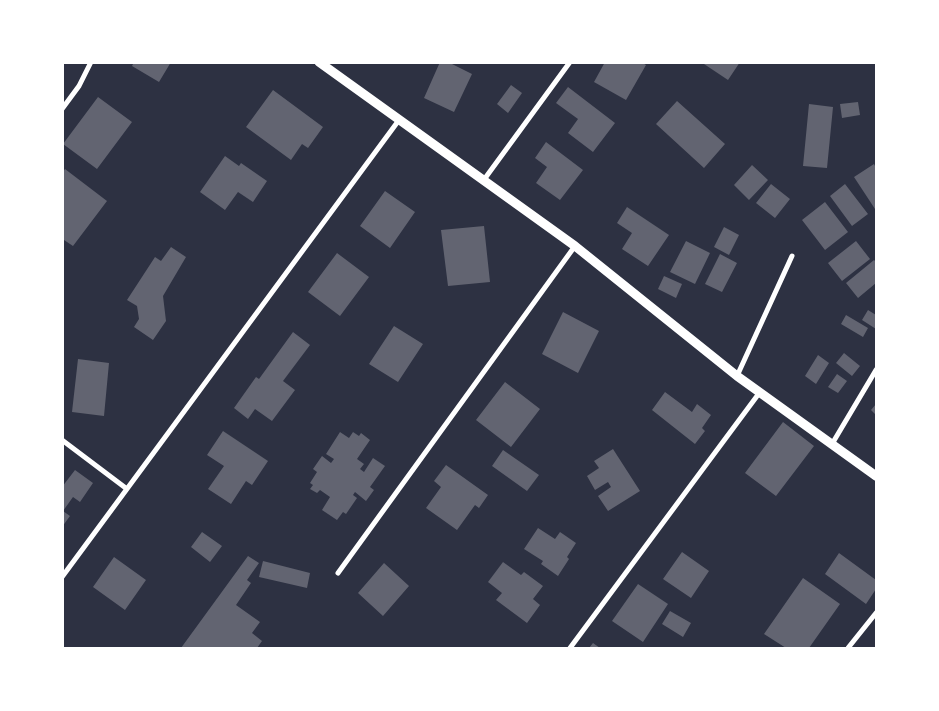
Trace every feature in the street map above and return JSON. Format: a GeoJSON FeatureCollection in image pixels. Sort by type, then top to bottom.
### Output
{"type":"FeatureCollection","features":[{"type":"Feature","properties":{"kind":"street"},"geometry":{"type":"LineString","coordinates":[[62,109],[79,86],[91,62]]}},
{"type":"Feature","properties":{"kind":"street"},"geometry":{"type":"LineString","coordinates":[[319,62],[575,246],[737,376],[876,476]]}},
{"type":"Feature","properties":{"kind":"street"},"geometry":{"type":"LineString","coordinates":[[483,181],[570,62]]}},
{"type":"Feature","properties":{"kind":"street"},"geometry":{"type":"LineString","coordinates":[[62,577],[399,120]]}},
{"type":"Feature","properties":{"kind":"street"},"geometry":{"type":"LineString","coordinates":[[338,573],[575,246]]}},
{"type":"Feature","properties":{"kind":"street"},"geometry":{"type":"LineString","coordinates":[[737,376],[792,256]]}},
{"type":"Feature","properties":{"kind":"street"},"geometry":{"type":"LineString","coordinates":[[832,444],[876,370]]}},
{"type":"Feature","properties":{"kind":"street"},"geometry":{"type":"LineString","coordinates":[[570,648],[760,392]]}},
{"type":"Feature","properties":{"kind":"street"},"geometry":{"type":"LineString","coordinates":[[62,440],[127,489]]}},
{"type":"Feature","properties":{"kind":"street"},"geometry":{"type":"LineString","coordinates":[[848,648],[876,613]]}},
{"type":"Feature","properties":{"kind":"building"},"geometry":{"type":"Polygon","coordinates":[[[134,62],[171,62],[159,82],[132,66],[134,62]]]}},
{"type":"Feature","properties":{"kind":"building"},"geometry":{"type":"Polygon","coordinates":[[[440,62],[448,62],[472,74],[454,112],[424,98],[440,62]]]}},
{"type":"Feature","properties":{"kind":"building"},"geometry":{"type":"Polygon","coordinates":[[[605,62],[641,62],[646,65],[626,100],[594,82],[605,62]]]}},
{"type":"Feature","properties":{"kind":"building"},"geometry":{"type":"Polygon","coordinates":[[[701,62],[740,62],[728,80],[701,62]]]}},
{"type":"Feature","properties":{"kind":"building"},"geometry":{"type":"Polygon","coordinates":[[[511,85],[522,93],[508,113],[497,104],[511,85]]]}},
{"type":"Feature","properties":{"kind":"building"},"geometry":{"type":"Polygon","coordinates":[[[568,87],[615,123],[593,152],[568,133],[578,119],[556,103],[568,87]]]}},
{"type":"Feature","properties":{"kind":"building"},"geometry":{"type":"Polygon","coordinates":[[[273,90],[323,127],[308,148],[302,144],[291,160],[246,127],[273,90]]]}},
{"type":"Feature","properties":{"kind":"building"},"geometry":{"type":"Polygon","coordinates":[[[98,97],[132,122],[97,169],[63,144],[98,97]]]}},
{"type":"Feature","properties":{"kind":"building"},"geometry":{"type":"Polygon","coordinates":[[[677,101],[725,144],[704,168],[656,124],[677,101]]]}},
{"type":"Feature","properties":{"kind":"building"},"geometry":{"type":"Polygon","coordinates":[[[858,102],[860,115],[842,118],[840,104],[858,102]]]}},
{"type":"Feature","properties":{"kind":"building"},"geometry":{"type":"Polygon","coordinates":[[[809,104],[833,107],[827,168],[803,166],[809,104]]]}},
{"type":"Feature","properties":{"kind":"building"},"geometry":{"type":"Polygon","coordinates":[[[546,142],[583,170],[560,200],[536,183],[547,167],[535,158],[546,142]]]}},
{"type":"Feature","properties":{"kind":"building"},"geometry":{"type":"Polygon","coordinates":[[[225,156],[239,166],[241,163],[267,181],[253,202],[238,192],[225,210],[200,192],[225,156]]]}},
{"type":"Feature","properties":{"kind":"building"},"geometry":{"type":"Polygon","coordinates":[[[874,164],[876,168],[875,209],[854,177],[874,164]]]}},
{"type":"Feature","properties":{"kind":"building"},"geometry":{"type":"Polygon","coordinates":[[[752,165],[768,180],[749,200],[734,185],[752,165]]]}},
{"type":"Feature","properties":{"kind":"building"},"geometry":{"type":"Polygon","coordinates":[[[65,169],[107,201],[73,246],[64,240],[62,242],[62,173],[65,169]]]}},
{"type":"Feature","properties":{"kind":"building"},"geometry":{"type":"Polygon","coordinates":[[[771,184],[790,199],[775,218],[756,203],[771,184]]]}},
{"type":"Feature","properties":{"kind":"building"},"geometry":{"type":"Polygon","coordinates":[[[845,184],[868,214],[852,226],[830,196],[845,184]]]}},
{"type":"Feature","properties":{"kind":"building"},"geometry":{"type":"Polygon","coordinates":[[[385,191],[415,212],[390,248],[360,226],[385,191]]]}},
{"type":"Feature","properties":{"kind":"building"},"geometry":{"type":"Polygon","coordinates":[[[825,202],[848,232],[825,250],[802,220],[825,202]]]}},
{"type":"Feature","properties":{"kind":"building"},"geometry":{"type":"Polygon","coordinates":[[[627,207],[669,235],[648,266],[622,249],[632,233],[617,223],[627,207]]]}},
{"type":"Feature","properties":{"kind":"building"},"geometry":{"type":"Polygon","coordinates":[[[484,226],[490,282],[448,286],[441,230],[484,226]]]}},
{"type":"Feature","properties":{"kind":"building"},"geometry":{"type":"Polygon","coordinates":[[[724,227],[739,235],[729,255],[714,247],[724,227]]]}},
{"type":"Feature","properties":{"kind":"building"},"geometry":{"type":"Polygon","coordinates":[[[686,241],[710,253],[695,284],[670,272],[686,241]]]}},
{"type":"Feature","properties":{"kind":"building"},"geometry":{"type":"Polygon","coordinates":[[[856,241],[870,259],[842,281],[828,263],[856,241]]]}},
{"type":"Feature","properties":{"kind":"building"},"geometry":{"type":"Polygon","coordinates":[[[171,247],[186,257],[163,296],[166,321],[153,340],[134,327],[139,319],[137,306],[127,300],[155,257],[161,261],[171,247]]]}},
{"type":"Feature","properties":{"kind":"building"},"geometry":{"type":"Polygon","coordinates":[[[337,253],[369,277],[340,316],[308,292],[337,253]]]}},
{"type":"Feature","properties":{"kind":"building"},"geometry":{"type":"Polygon","coordinates":[[[720,254],[737,263],[722,292],[705,284],[720,254]]]}},
{"type":"Feature","properties":{"kind":"building"},"geometry":{"type":"Polygon","coordinates":[[[874,260],[876,262],[876,283],[858,298],[846,283],[874,260]]]}},
{"type":"Feature","properties":{"kind":"building"},"geometry":{"type":"Polygon","coordinates":[[[664,276],[682,284],[676,298],[658,289],[664,276]]]}},
{"type":"Feature","properties":{"kind":"building"},"geometry":{"type":"Polygon","coordinates":[[[868,310],[876,315],[876,329],[862,320],[868,310]]]}},
{"type":"Feature","properties":{"kind":"building"},"geometry":{"type":"Polygon","coordinates":[[[563,312],[599,331],[578,373],[542,354],[563,312]]]}},
{"type":"Feature","properties":{"kind":"building"},"geometry":{"type":"Polygon","coordinates":[[[846,315],[868,328],[863,337],[841,324],[846,315]]]}},
{"type":"Feature","properties":{"kind":"building"},"geometry":{"type":"Polygon","coordinates":[[[394,326],[423,344],[398,382],[369,364],[394,326]]]}},
{"type":"Feature","properties":{"kind":"building"},"geometry":{"type":"Polygon","coordinates":[[[293,332],[310,345],[283,381],[295,390],[272,421],[255,409],[248,419],[234,408],[256,377],[259,379],[293,332]]]}},
{"type":"Feature","properties":{"kind":"building"},"geometry":{"type":"Polygon","coordinates":[[[844,353],[860,366],[852,376],[836,363],[844,353]]]}},
{"type":"Feature","properties":{"kind":"building"},"geometry":{"type":"Polygon","coordinates":[[[818,355],[829,363],[816,384],[805,376],[818,355]]]}},
{"type":"Feature","properties":{"kind":"building"},"geometry":{"type":"Polygon","coordinates":[[[78,359],[109,363],[104,416],[72,412],[78,359]]]}},
{"type":"Feature","properties":{"kind":"building"},"geometry":{"type":"Polygon","coordinates":[[[837,374],[847,381],[838,393],[828,387],[837,374]]]}},
{"type":"Feature","properties":{"kind":"building"},"geometry":{"type":"Polygon","coordinates":[[[505,382],[540,409],[511,447],[476,420],[505,382]]]}},
{"type":"Feature","properties":{"kind":"building"},"geometry":{"type":"Polygon","coordinates":[[[665,392],[692,412],[697,404],[711,415],[702,428],[705,431],[695,444],[652,410],[665,392]]]}},
{"type":"Feature","properties":{"kind":"building"},"geometry":{"type":"Polygon","coordinates":[[[876,404],[876,415],[871,410],[876,404]]]}},
{"type":"Feature","properties":{"kind":"building"},"geometry":{"type":"Polygon","coordinates":[[[783,422],[814,446],[776,496],[745,473],[783,422]]]}},
{"type":"Feature","properties":{"kind":"building"},"geometry":{"type":"Polygon","coordinates":[[[223,431],[268,461],[252,485],[246,481],[231,504],[208,489],[224,466],[207,455],[223,431]]]}},
{"type":"Feature","properties":{"kind":"building"},"geometry":{"type":"Polygon","coordinates":[[[340,432],[349,438],[353,432],[359,436],[361,433],[370,440],[357,459],[364,464],[360,469],[364,472],[373,458],[385,466],[370,487],[374,490],[366,501],[355,492],[353,495],[357,498],[346,514],[343,512],[337,520],[322,510],[330,497],[320,490],[317,493],[310,489],[313,485],[310,483],[317,472],[313,469],[322,456],[331,463],[334,459],[326,454],[340,432]]]}},
{"type":"Feature","properties":{"kind":"building"},"geometry":{"type":"Polygon","coordinates":[[[613,449],[640,491],[608,511],[598,496],[611,487],[608,482],[595,490],[587,476],[599,468],[594,461],[613,449]]]}},
{"type":"Feature","properties":{"kind":"building"},"geometry":{"type":"Polygon","coordinates":[[[503,450],[539,475],[527,491],[492,466],[503,450]]]}},
{"type":"Feature","properties":{"kind":"building"},"geometry":{"type":"Polygon","coordinates":[[[446,465],[488,495],[479,508],[475,505],[457,530],[426,508],[441,487],[434,481],[446,465]]]}},
{"type":"Feature","properties":{"kind":"building"},"geometry":{"type":"Polygon","coordinates":[[[75,470],[93,483],[80,502],[73,497],[63,511],[70,516],[62,527],[62,487],[75,470]]]}},
{"type":"Feature","properties":{"kind":"building"},"geometry":{"type":"Polygon","coordinates":[[[538,528],[555,539],[560,532],[576,543],[567,557],[569,559],[558,576],[541,564],[543,561],[524,549],[538,528]]]}},
{"type":"Feature","properties":{"kind":"building"},"geometry":{"type":"Polygon","coordinates":[[[202,532],[222,546],[210,562],[191,547],[202,532]]]}},
{"type":"Feature","properties":{"kind":"building"},"geometry":{"type":"Polygon","coordinates":[[[682,552],[709,571],[691,598],[663,579],[682,552]]]}},
{"type":"Feature","properties":{"kind":"building"},"geometry":{"type":"Polygon","coordinates":[[[839,553],[876,580],[876,589],[866,604],[825,574],[839,553]]]}},
{"type":"Feature","properties":{"kind":"building"},"geometry":{"type":"Polygon","coordinates":[[[248,556],[259,563],[247,580],[251,583],[236,605],[260,622],[252,633],[262,641],[257,648],[181,648],[248,556]]]}},
{"type":"Feature","properties":{"kind":"building"},"geometry":{"type":"Polygon","coordinates":[[[114,557],[146,580],[125,610],[93,587],[114,557]]]}},
{"type":"Feature","properties":{"kind":"building"},"geometry":{"type":"Polygon","coordinates":[[[263,561],[310,573],[307,588],[259,577],[263,561]]]}},
{"type":"Feature","properties":{"kind":"building"},"geometry":{"type":"Polygon","coordinates":[[[503,562],[521,575],[524,572],[543,586],[533,599],[540,605],[527,623],[496,600],[502,593],[488,582],[503,562]]]}},
{"type":"Feature","properties":{"kind":"building"},"geometry":{"type":"Polygon","coordinates":[[[384,563],[409,586],[383,616],[358,593],[384,563]]]}},
{"type":"Feature","properties":{"kind":"building"},"geometry":{"type":"Polygon","coordinates":[[[803,578],[840,604],[809,648],[786,648],[764,634],[803,578]]]}},
{"type":"Feature","properties":{"kind":"building"},"geometry":{"type":"Polygon","coordinates":[[[638,584],[668,604],[643,642],[612,621],[638,584]]]}},
{"type":"Feature","properties":{"kind":"building"},"geometry":{"type":"Polygon","coordinates":[[[670,611],[691,623],[683,637],[662,624],[670,611]]]}},
{"type":"Feature","properties":{"kind":"building"},"geometry":{"type":"Polygon","coordinates":[[[593,643],[600,648],[589,648],[593,643]]]}}]}
